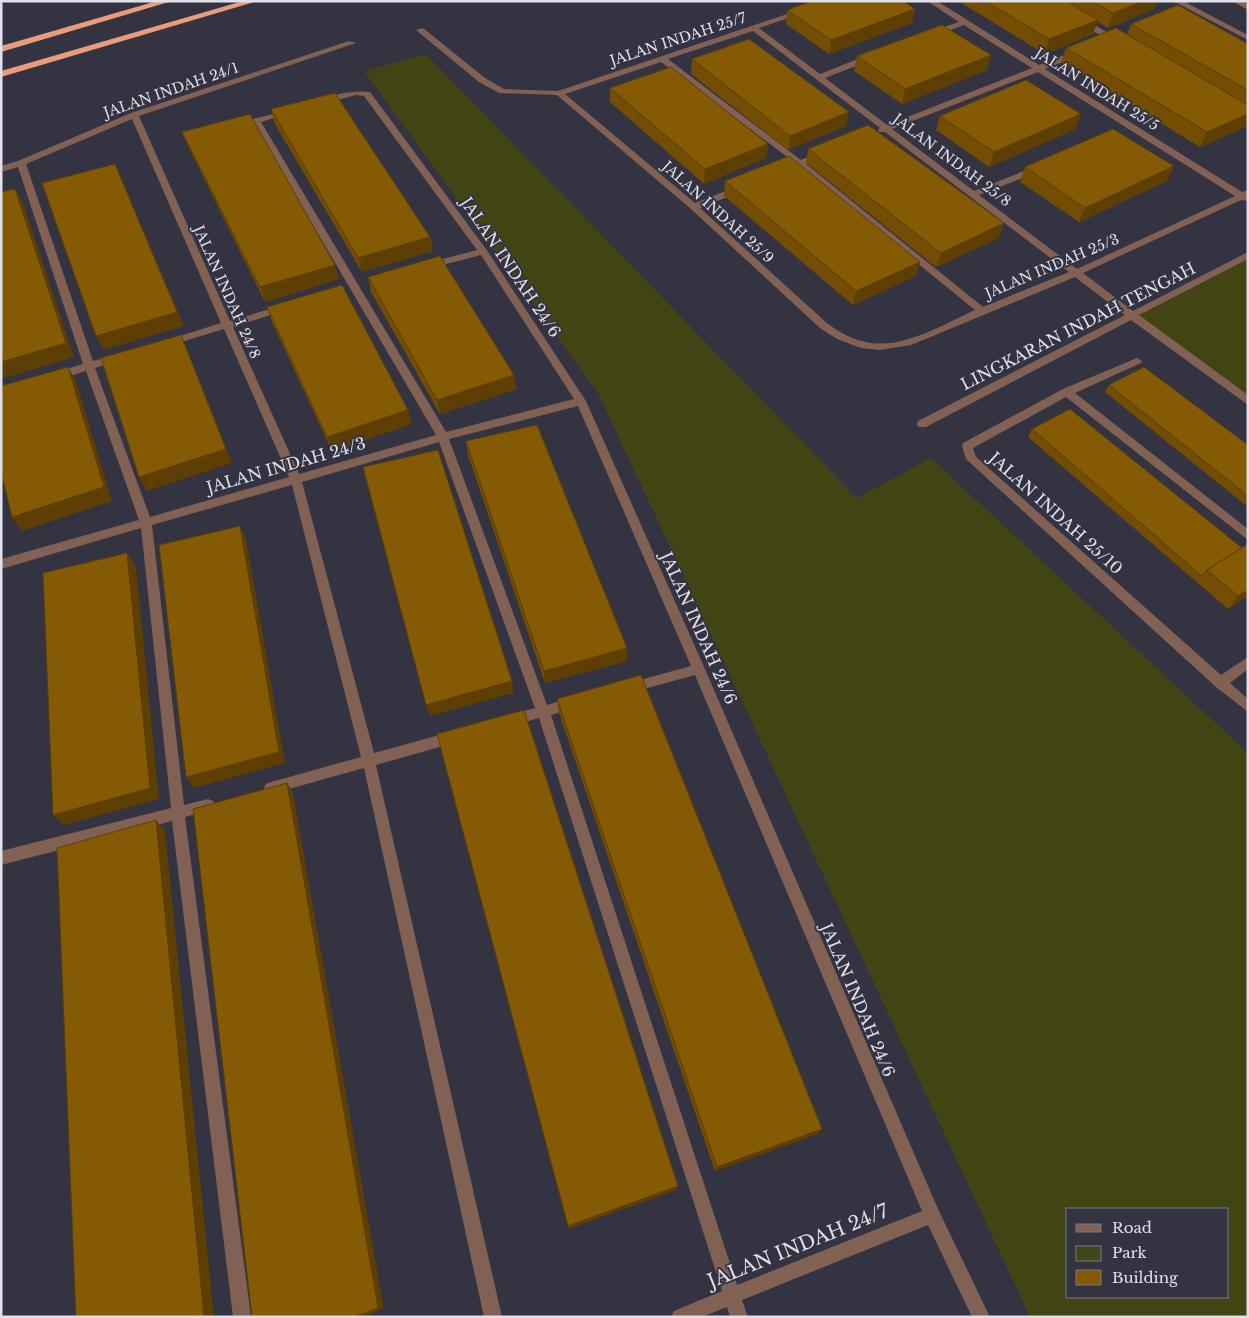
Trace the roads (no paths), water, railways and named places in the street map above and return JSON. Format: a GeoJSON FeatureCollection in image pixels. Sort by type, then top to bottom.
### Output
{"type":"FeatureCollection","features":[{"type":"Feature","properties":{"kind":"highway"},"geometry":{"type":"LineString","coordinates":[[1,49],[168,1]]}},
{"type":"Feature","properties":{"kind":"highway"},"geometry":{"type":"LineString","coordinates":[[1,74],[254,1]]}},
{"type":"Feature","properties":{"kind":"street","name":"JALAN INDAH 25/7"},"geometry":{"type":"LineString","coordinates":[[559,93],[834,1]]}},
{"type":"Feature","properties":{"kind":"street","name":"JALAN INDAH 25/5"},"geometry":{"type":"LineString","coordinates":[[931,1],[1039,68],[1129,130],[1245,196]]}},
{"type":"Feature","properties":{"kind":"street"},"geometry":{"type":"LineString","coordinates":[[1177,1],[1248,38]]}},
{"type":"Feature","properties":{"kind":"street"},"geometry":{"type":"LineString","coordinates":[[1236,1],[1248,8]]}},
{"type":"Feature","properties":{"kind":"street"},"geometry":{"type":"LineString","coordinates":[[1180,11],[1188,7]]}},
{"type":"Feature","properties":{"kind":"street"},"geometry":{"type":"LineString","coordinates":[[1073,15],[1120,39],[1106,42]]}},
{"type":"Feature","properties":{"kind":"street"},"geometry":{"type":"LineString","coordinates":[[928,36],[964,22]]}},
{"type":"Feature","properties":{"kind":"street","name":"JALAN INDAH 25/8"},"geometry":{"type":"LineString","coordinates":[[754,28],[1132,316],[1248,401]]}},
{"type":"Feature","properties":{"kind":"street"},"geometry":{"type":"LineString","coordinates":[[420,30],[482,80],[502,91],[559,93]]}},
{"type":"Feature","properties":{"kind":"street","name":"JALAN INDAH 24/1"},"geometry":{"type":"LineString","coordinates":[[1,169],[21,163],[134,115],[352,44]]}},
{"type":"Feature","properties":{"kind":"street"},"geometry":{"type":"LineString","coordinates":[[869,135],[1089,49]]}},
{"type":"Feature","properties":{"kind":"street"},"geometry":{"type":"LineString","coordinates":[[819,77],[882,53]]}},
{"type":"Feature","properties":{"kind":"street"},"geometry":{"type":"LineString","coordinates":[[661,58],[800,164],[982,311]]}},
{"type":"Feature","properties":{"kind":"street","name":"JALAN INDAH 24/6"},"geometry":{"type":"LineString","coordinates":[[443,437],[256,121],[356,93],[367,94],[483,251],[581,401],[699,669],[932,1215],[981,1317]]}},
{"type":"Feature","properties":{"kind":"street","name":"JALAN INDAH 25/9"},"geometry":{"type":"LineString","coordinates":[[559,93],[694,207],[824,326],[841,337],[861,345]]}},
{"type":"Feature","properties":{"kind":"street","name":"JALAN INDAH 24/8"},"geometry":{"type":"LineString","coordinates":[[134,115],[296,480],[369,761],[494,1317]]}},
{"type":"Feature","properties":{"kind":"street"},"geometry":{"type":"LineString","coordinates":[[773,174],[834,149]]}},
{"type":"Feature","properties":{"kind":"street"},"geometry":{"type":"LineString","coordinates":[[21,163],[89,366],[146,522],[178,814],[242,1317]]}},
{"type":"Feature","properties":{"kind":"street"},"geometry":{"type":"LineString","coordinates":[[974,194],[1045,165]]}},
{"type":"Feature","properties":{"kind":"street"},"geometry":{"type":"LineString","coordinates":[[694,207],[747,185]]}},
{"type":"Feature","properties":{"kind":"street","name":"JALAN INDAH 25/3"},"geometry":{"type":"LineString","coordinates":[[861,345],[880,347],[911,342],[1076,273],[1245,196]]}},
{"type":"Feature","properties":{"kind":"street"},"geometry":{"type":"LineString","coordinates":[[418,269],[483,251]]}},
{"type":"Feature","properties":{"kind":"street","name":"LINGKARAN INDAH TENGAH"},"geometry":{"type":"LineString","coordinates":[[922,424],[1248,255]]}},
{"type":"Feature","properties":{"kind":"street"},"geometry":{"type":"LineString","coordinates":[[154,347],[290,306]]}},
{"type":"Feature","properties":{"kind":"street"},"geometry":{"type":"LineString","coordinates":[[45,379],[126,355]]}},
{"type":"Feature","properties":{"kind":"street","name":"JALAN INDAH 25/10"},"geometry":{"type":"LineString","coordinates":[[1137,361],[1067,392],[967,446],[972,459],[1248,707]]}},
{"type":"Feature","properties":{"kind":"street"},"geometry":{"type":"LineString","coordinates":[[1067,392],[1248,536]]}},
{"type":"Feature","properties":{"kind":"street","name":"JALAN INDAH 24/3"},"geometry":{"type":"LineString","coordinates":[[1,564],[443,437],[581,401]]}},
{"type":"Feature","properties":{"kind":"street"},"geometry":{"type":"LineString","coordinates":[[443,437],[543,711],[739,1317]]}},
{"type":"Feature","properties":{"kind":"street"},"geometry":{"type":"LineString","coordinates":[[1220,683],[1248,662]]}},
{"type":"Feature","properties":{"kind":"street"},"geometry":{"type":"LineString","coordinates":[[616,691],[699,669]]}},
{"type":"Feature","properties":{"kind":"street"},"geometry":{"type":"LineString","coordinates":[[497,724],[589,699]]}},
{"type":"Feature","properties":{"kind":"street"},"geometry":{"type":"LineString","coordinates":[[255,793],[470,732]]}},
{"type":"Feature","properties":{"kind":"street"},"geometry":{"type":"LineString","coordinates":[[1,858],[216,803]]}},
{"type":"Feature","properties":{"kind":"street","name":"JALAN INDAH 24/7"},"geometry":{"type":"LineString","coordinates":[[680,1317],[932,1215]]}}]}
